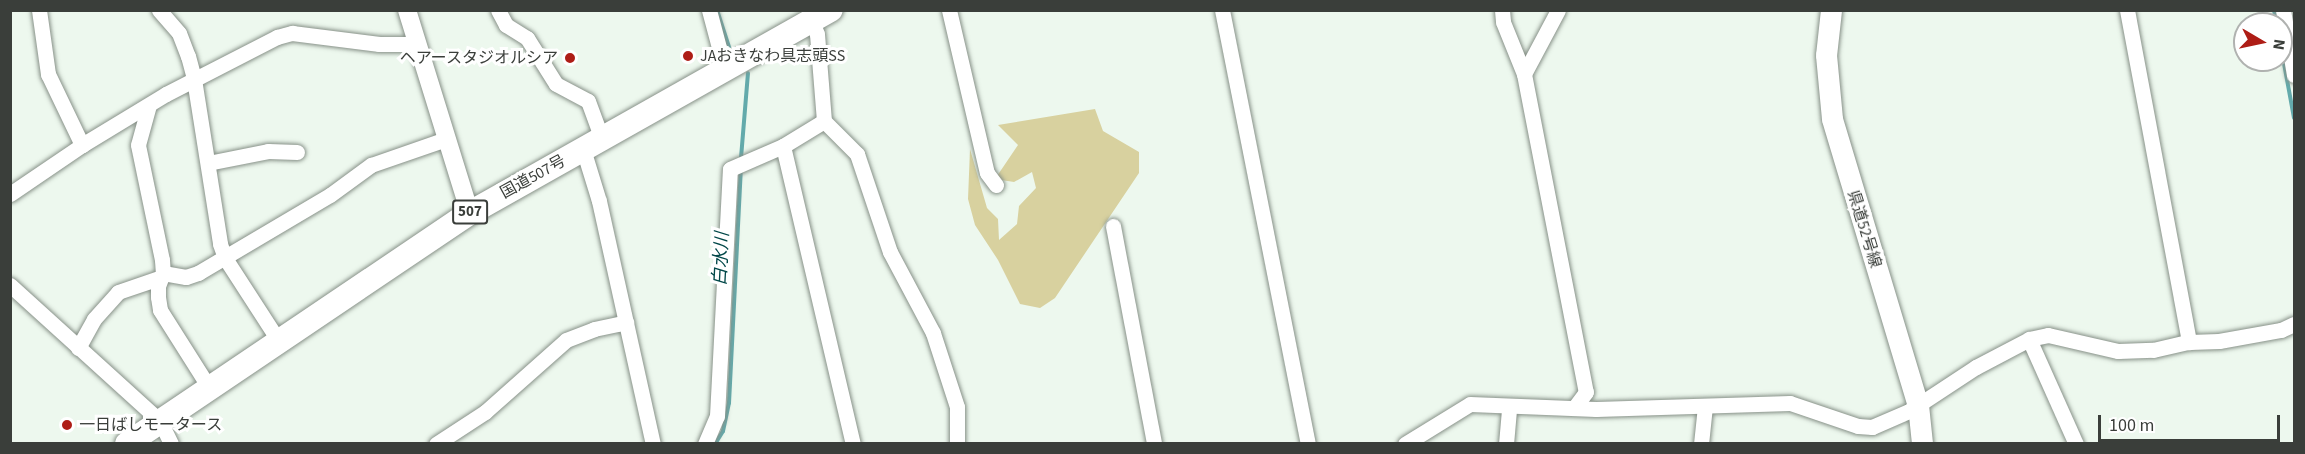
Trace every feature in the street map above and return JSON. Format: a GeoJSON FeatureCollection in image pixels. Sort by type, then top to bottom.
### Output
{"type":"FeatureCollection","features":[{"type":"Feature","properties":{"kind":"highway","name":"国道507号"},"geometry":{"type":"LineString","coordinates":[[127,444],[278,340],[470,213],[821,16]]}},
{"type":"Feature","properties":{"kind":"main road","name":"県道52号線"},"geometry":{"type":"LineString","coordinates":[[1831,10],[1826,55],[1832,119],[1918,405],[1922,444]]}},
{"type":"Feature","properties":{"kind":"street"},"geometry":{"type":"LineString","coordinates":[[39,10],[48,74],[82,145]]}},
{"type":"Feature","properties":{"kind":"street"},"geometry":{"type":"LineString","coordinates":[[159,10],[179,33],[194,79],[220,244],[225,258],[278,340]]}},
{"type":"Feature","properties":{"kind":"street"},"geometry":{"type":"LineString","coordinates":[[407,10],[470,213]]}},
{"type":"Feature","properties":{"kind":"street"},"geometry":{"type":"LineString","coordinates":[[498,10],[506,25],[527,38],[556,84],[588,101],[599,201],[653,444]]}},
{"type":"Feature","properties":{"kind":"street"},"geometry":{"type":"LineString","coordinates":[[709,10],[725,70]]}},
{"type":"Feature","properties":{"kind":"street"},"geometry":{"type":"LineString","coordinates":[[949,10],[987,173],[996,184]]}},
{"type":"Feature","properties":{"kind":"street"},"geometry":{"type":"LineString","coordinates":[[1222,10],[1308,444]]}},
{"type":"Feature","properties":{"kind":"street"},"geometry":{"type":"LineString","coordinates":[[1502,10],[1503,22],[1524,74],[1586,392],[1574,408]]}},
{"type":"Feature","properties":{"kind":"street"},"geometry":{"type":"LineString","coordinates":[[1524,74],[1558,10]]}},
{"type":"Feature","properties":{"kind":"street"},"geometry":{"type":"LineString","coordinates":[[2127,10],[2189,342]]}},
{"type":"Feature","properties":{"kind":"street"},"geometry":{"type":"LineString","coordinates":[[2283,10],[2295,75]]}},
{"type":"Feature","properties":{"kind":"street"},"geometry":{"type":"LineString","coordinates":[[821,16],[817,34],[824,121],[857,154],[890,252],[933,333],[957,407],[957,444]]}},
{"type":"Feature","properties":{"kind":"street"},"geometry":{"type":"LineString","coordinates":[[10,194],[82,145],[149,105],[194,79],[277,37],[292,33],[379,45],[417,44]]}},
{"type":"Feature","properties":{"kind":"street"},"geometry":{"type":"LineString","coordinates":[[149,105],[138,146],[162,275],[158,286],[160,310],[210,388]]}},
{"type":"Feature","properties":{"kind":"street"},"geometry":{"type":"LineString","coordinates":[[705,444],[717,416],[730,169],[783,146],[824,121]]}},
{"type":"Feature","properties":{"kind":"street"},"geometry":{"type":"LineString","coordinates":[[78,348],[94,319],[118,292],[162,275],[186,277],[225,258],[330,195],[371,165],[446,139]]}},
{"type":"Feature","properties":{"kind":"street"},"geometry":{"type":"LineString","coordinates":[[783,146],[853,444]]}},
{"type":"Feature","properties":{"kind":"street"},"geometry":{"type":"LineString","coordinates":[[208,164],[268,151],[297,152]]}},
{"type":"Feature","properties":{"kind":"street"},"geometry":{"type":"LineString","coordinates":[[1113,226],[1154,444]]}},
{"type":"Feature","properties":{"kind":"street"},"geometry":{"type":"LineString","coordinates":[[10,285],[160,421],[171,444]]}},
{"type":"Feature","properties":{"kind":"street"},"geometry":{"type":"LineString","coordinates":[[436,444],[485,412],[566,340],[626,322]]}},
{"type":"Feature","properties":{"kind":"street"},"geometry":{"type":"LineString","coordinates":[[1405,444],[1470,404],[1574,408],[1705,407],[1790,403],[1858,426],[1872,427],[1918,405],[1976,366],[2029,339],[2048,335],[2118,351],[2153,350],[2189,342],[2219,341],[2281,330],[2295,324]]}},
{"type":"Feature","properties":{"kind":"street"},"geometry":{"type":"LineString","coordinates":[[2029,339],[2076,444]]}},
{"type":"Feature","properties":{"kind":"street"},"geometry":{"type":"LineString","coordinates":[[1506,444],[1509,406]]}},
{"type":"Feature","properties":{"kind":"street"},"geometry":{"type":"LineString","coordinates":[[1701,444],[1705,407]]}},
{"type":"Feature","properties":{"kind":"shaded area"},"geometry":{"type":"Polygon","coordinates":[[[1095,109],[1103,131],[1139,152],[1139,173],[1055,298],[1040,308],[1020,304],[998,260],[975,225],[968,199],[970,149],[987,208],[998,219],[999,240],[1017,224],[1019,206],[1036,188],[1032,172],[1014,182],[995,179],[1018,145],[998,125],[1095,109]]]}},
{"type":"Feature","properties":{"kind":"waterway","name":"白水川"},"geometry":{"type":"LineString","coordinates":[[717,10],[729,47]]}},
{"type":"Feature","properties":{"kind":"waterway"},"geometry":{"type":"LineString","coordinates":[[2286,72],[2294,118]]}},
{"type":"Feature","properties":{"kind":"waterway","name":"白水川"},"geometry":{"type":"LineString","coordinates":[[741,158],[748,73]]}},
{"type":"Feature","properties":{"kind":"waterway","name":"白水川"},"geometry":{"type":"LineString","coordinates":[[715,444],[723,431],[729,403],[741,169]]}},
{"type":"Feature","properties":{"kind":"place","name":"JAおきなわ具志頭SS"},"geometry":{"type":"Point","coordinates":[688,56]}},
{"type":"Feature","properties":{"kind":"place","name":"ヘアースタジオルシア"},"geometry":{"type":"Point","coordinates":[570,58]}},
{"type":"Feature","properties":{"kind":"place","name":"一日ばしモータース"},"geometry":{"type":"Point","coordinates":[67,425]}}]}
